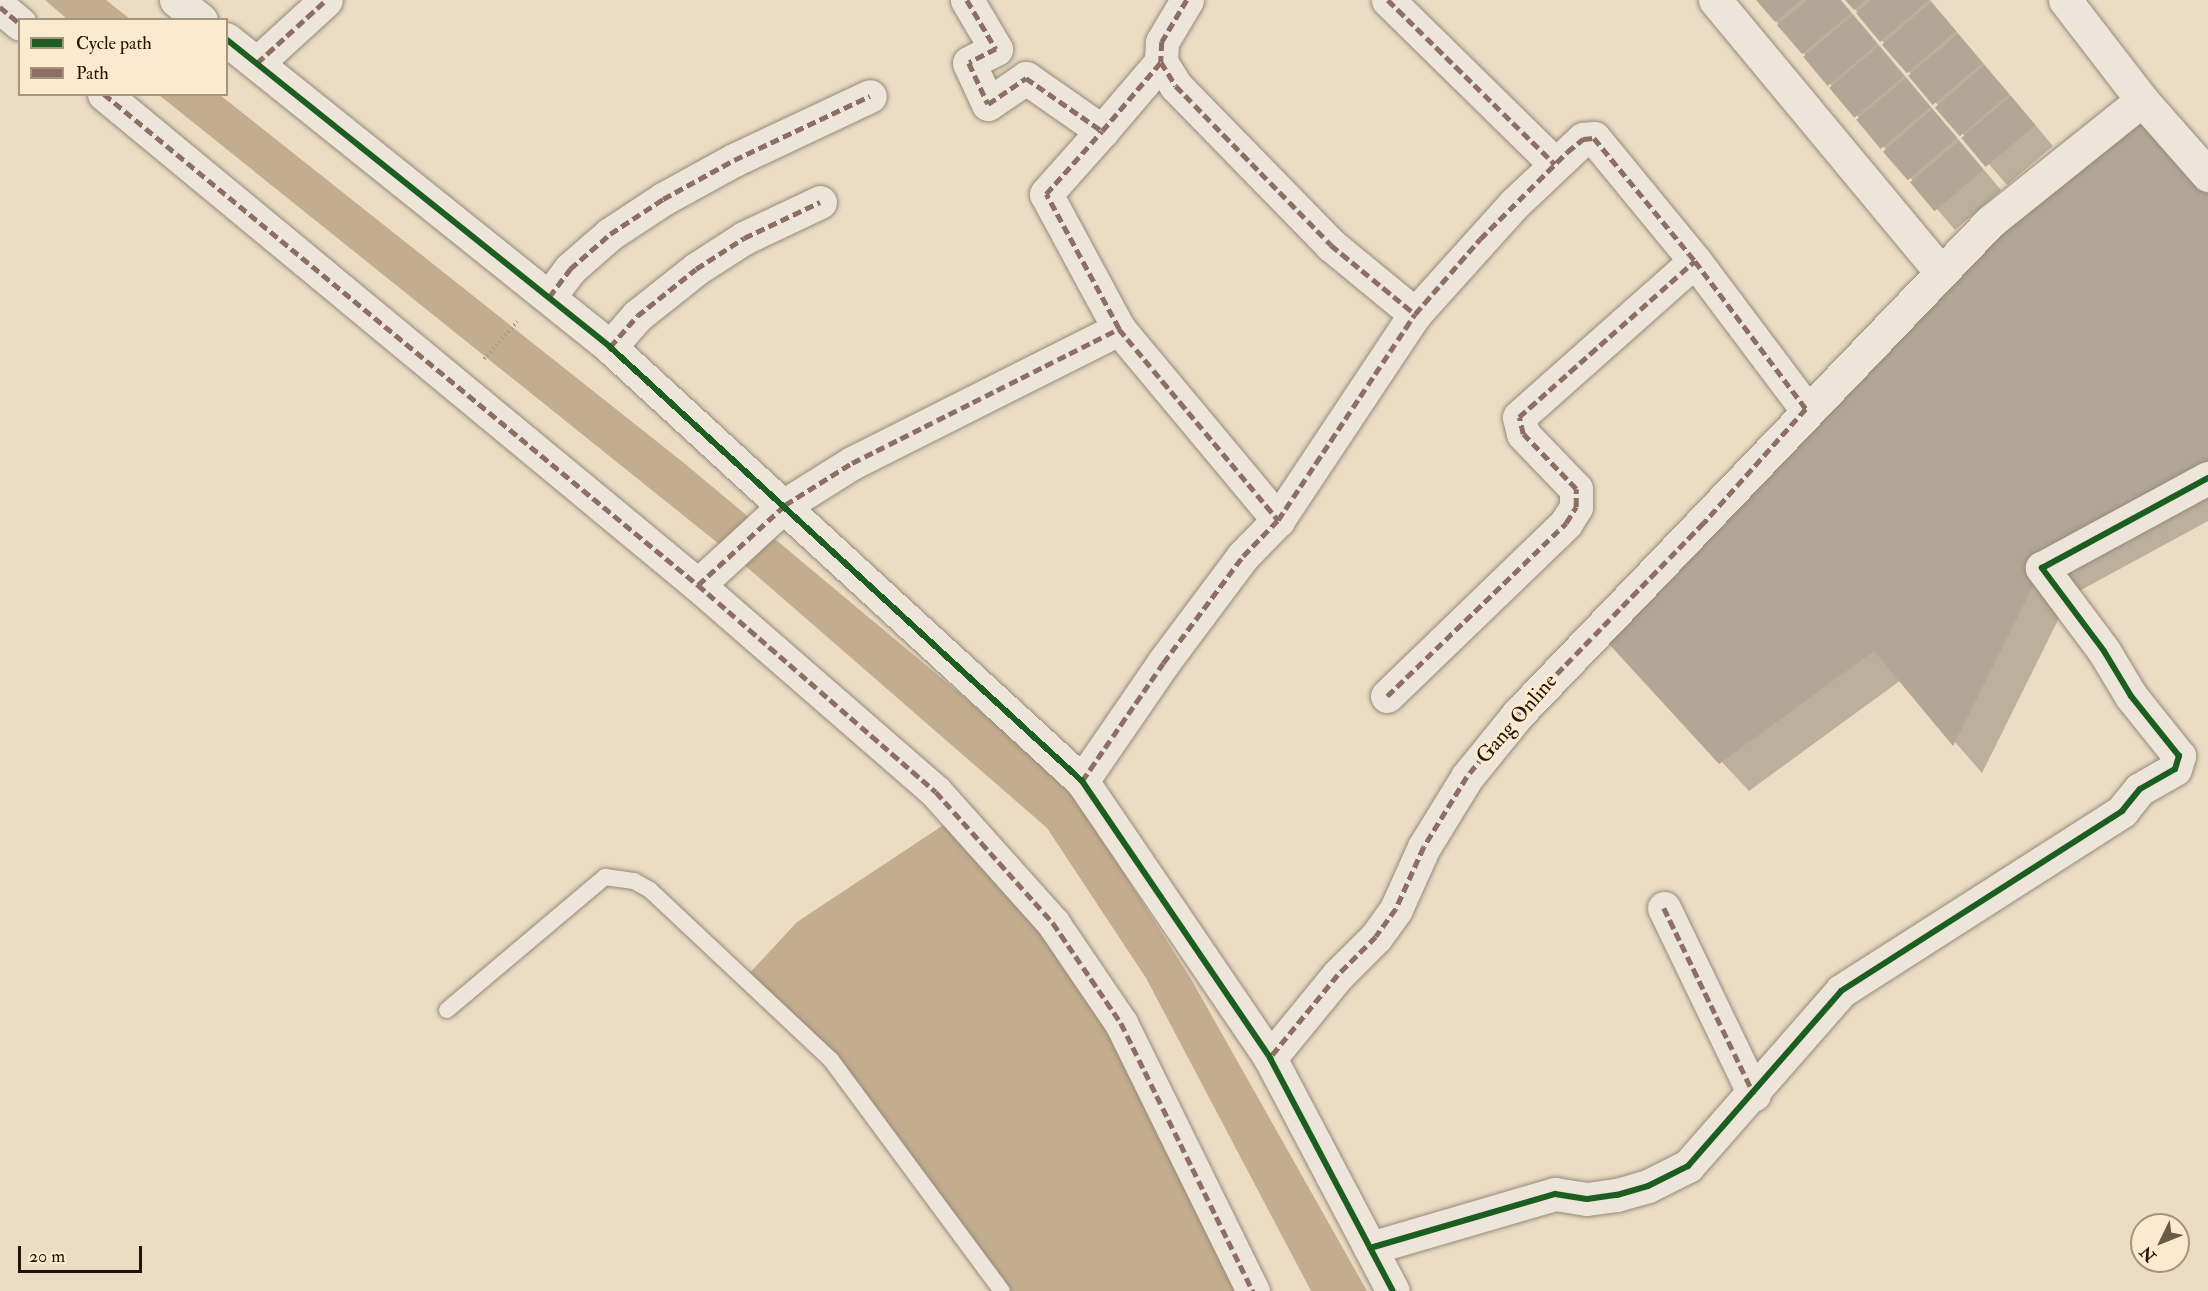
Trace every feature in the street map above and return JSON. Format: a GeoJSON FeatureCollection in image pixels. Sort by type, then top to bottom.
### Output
{"type":"FeatureCollection","features":[{"type":"Feature","properties":{"kind":"street"},"geometry":{"type":"LineString","coordinates":[[176,0],[198,18]]}},
{"type":"Feature","properties":{"kind":"street"},"geometry":{"type":"LineString","coordinates":[[257,63],[326,0]]}},
{"type":"Feature","properties":{"kind":"street"},"geometry":{"type":"LineString","coordinates":[[967,0],[996,49],[969,63],[988,104],[1026,78],[1102,131]]}},
{"type":"Feature","properties":{"kind":"street"},"geometry":{"type":"LineString","coordinates":[[1187,0],[1162,42],[1161,62],[1176,86],[1331,245],[1415,314]]}},
{"type":"Feature","properties":{"kind":"street"},"geometry":{"type":"LineString","coordinates":[[1388,0],[1555,164]]}},
{"type":"Feature","properties":{"kind":"street"},"geometry":{"type":"LineString","coordinates":[[1715,0],[1941,272]]}},
{"type":"Feature","properties":{"kind":"street"},"geometry":{"type":"LineString","coordinates":[[2065,0],[2142,100],[2208,175]]}},
{"type":"Feature","properties":{"kind":"street"},"geometry":{"type":"LineString","coordinates":[[0,7],[18,22]]}},
{"type":"Feature","properties":{"kind":"street"},"geometry":{"type":"LineString","coordinates":[[228,41],[610,347],[785,505],[1082,781],[1270,1059],[1393,1291]]}},
{"type":"Feature","properties":{"kind":"street"},"geometry":{"type":"LineString","coordinates":[[1161,62],[1046,194],[1119,329],[1278,520]]}},
{"type":"Feature","properties":{"kind":"street"},"geometry":{"type":"LineString","coordinates":[[106,96],[698,585],[936,792],[1053,923],[1120,1023],[1253,1291]]}},
{"type":"Feature","properties":{"kind":"street"},"geometry":{"type":"LineString","coordinates":[[549,297],[570,269],[610,234],[663,200],[734,160],[870,96]]}},
{"type":"Feature","properties":{"kind":"street","name":"Gang Online"},"geometry":{"type":"LineString","coordinates":[[1270,1059],[1338,975],[1376,938],[1396,909],[1424,847],[1455,794],[1518,714],[1704,523],[1806,409],[1941,272],[2033,184],[2142,100]]}},
{"type":"Feature","properties":{"kind":"street"},"geometry":{"type":"LineString","coordinates":[[1082,781],[1163,663],[1244,556],[1278,520],[1415,314],[1480,239],[1583,139],[1594,138],[1695,261],[1806,409]]}},
{"type":"Feature","properties":{"kind":"street"},"geometry":{"type":"LineString","coordinates":[[610,347],[637,316],[696,269],[744,238],[820,202]]}},
{"type":"Feature","properties":{"kind":"street"},"geometry":{"type":"LineString","coordinates":[[1387,696],[1566,523],[1576,507],[1575,489],[1522,434],[1519,417],[1695,261]]}},
{"type":"Feature","properties":{"kind":"street"},"geometry":{"type":"LineString","coordinates":[[698,585],[722,560],[785,505],[852,463],[1119,329]]}},
{"type":"Feature","properties":{"kind":"street"},"geometry":{"type":"LineString","coordinates":[[1370,1248],[1555,1194],[1587,1199],[1648,1186],[1688,1166],[1754,1094],[1841,991],[2122,811],[2134,801],[2140,789],[2175,769],[2179,756],[2131,696],[2104,651],[2042,568],[2208,478]]}},
{"type":"Feature","properties":{"kind":"street"},"geometry":{"type":"LineString","coordinates":[[1664,908],[1754,1094]]}},
{"type":"Feature","properties":{"kind":"lane"},"geometry":{"type":"LineString","coordinates":[[447,1010],[604,877],[634,881],[650,890],[831,1060],[1002,1291]]}},
{"type":"Feature","properties":{"kind":"path"},"geometry":{"type":"LineString","coordinates":[[481,363],[519,320]]}},
{"type":"Feature","properties":{"kind":"shaded area"},"geometry":{"type":"Polygon","coordinates":[[[45,0],[106,0],[129,18],[66,18],[45,0]]]}},
{"type":"Feature","properties":{"kind":"shaded area"},"geometry":{"type":"Polygon","coordinates":[[[160,96],[221,96],[684,463],[994,722],[1079,802],[1191,979],[1367,1291],[1311,1291],[1146,978],[1047,828],[734,556],[160,96]]]}},
{"type":"Feature","properties":{"kind":"shaded area"},"geometry":{"type":"Polygon","coordinates":[[[954,818],[1053,923],[1253,1291],[1002,1291],[831,1060],[744,979],[797,922],[954,818]]]}},
{"type":"Feature","properties":{"kind":"building"},"geometry":{"type":"Polygon","coordinates":[[[1756,0],[1801,0],[1775,22],[1756,0]]]}},
{"type":"Feature","properties":{"kind":"building"},"geometry":{"type":"Polygon","coordinates":[[[1807,0],[1840,0],[1851,13],[1802,54],[1777,25],[1807,0]]]}},
{"type":"Feature","properties":{"kind":"building"},"geometry":{"type":"Polygon","coordinates":[[[1845,0],[1865,0],[1854,10],[1845,0]]]}},
{"type":"Feature","properties":{"kind":"building"},"geometry":{"type":"Polygon","coordinates":[[[1871,0],[1929,0],[1880,42],[1856,13],[1871,0]]]}},
{"type":"Feature","properties":{"kind":"building"},"geometry":{"type":"Polygon","coordinates":[[[1931,2],[1956,31],[1907,73],[1882,45],[1931,2]]]}},
{"type":"Feature","properties":{"kind":"building"},"geometry":{"type":"Polygon","coordinates":[[[1853,15],[1877,44],[1828,86],[1803,57],[1853,15]]]}},
{"type":"Feature","properties":{"kind":"building"},"geometry":{"type":"Polygon","coordinates":[[[1958,34],[1982,63],[1933,105],[1908,76],[1958,34]]]}},
{"type":"Feature","properties":{"kind":"building"},"geometry":{"type":"Polygon","coordinates":[[[1879,46],[1904,76],[1854,118],[1829,88],[1879,46]]]}},
{"type":"Feature","properties":{"kind":"building"},"geometry":{"type":"Polygon","coordinates":[[[1984,65],[2009,94],[1960,136],[1935,108],[1984,65]]]}},
{"type":"Feature","properties":{"kind":"building"},"geometry":{"type":"Polygon","coordinates":[[[1906,78],[1930,107],[1881,149],[1856,120],[1906,78]]]}},
{"type":"Feature","properties":{"kind":"building"},"geometry":{"type":"Polygon","coordinates":[[[2011,96],[2035,125],[1986,167],[1961,138],[2011,96]]]}},
{"type":"Feature","properties":{"kind":"building"},"geometry":{"type":"Polygon","coordinates":[[[2142,100],[2208,175],[2208,478],[2042,568],[1953,746],[1874,651],[1719,764],[1597,631],[1843,373],[2142,100]]]}},
{"type":"Feature","properties":{"kind":"building"},"geometry":{"type":"Polygon","coordinates":[[[1932,109],[1957,138],[1908,180],[1883,152],[1932,109]]]}},
{"type":"Feature","properties":{"kind":"building"},"geometry":{"type":"Polygon","coordinates":[[[1959,141],[1983,170],[1934,211],[1910,182],[1959,141]]]}},
{"type":"Feature","properties":{"kind":"marked path"},"geometry":{"type":"LineString","coordinates":[[257,63],[326,0]]}},
{"type":"Feature","properties":{"kind":"marked path"},"geometry":{"type":"LineString","coordinates":[[967,0],[996,49],[969,63],[988,104],[1026,78],[1102,131],[1161,62]]}},
{"type":"Feature","properties":{"kind":"marked path"},"geometry":{"type":"LineString","coordinates":[[1187,0],[1162,42],[1161,62],[1176,86],[1331,245],[1415,314]]}},
{"type":"Feature","properties":{"kind":"marked path"},"geometry":{"type":"LineString","coordinates":[[1388,0],[1555,164]]}},
{"type":"Feature","properties":{"kind":"marked path"},"geometry":{"type":"LineString","coordinates":[[0,7],[18,22]]}},
{"type":"Feature","properties":{"kind":"marked path"},"geometry":{"type":"LineString","coordinates":[[106,96],[698,585],[936,792],[1053,923],[1121,1023],[1253,1291]]}},
{"type":"Feature","properties":{"kind":"marked path"},"geometry":{"type":"LineString","coordinates":[[549,297],[570,269],[610,234],[663,199],[734,160],[870,96]]}},
{"type":"Feature","properties":{"kind":"marked path"},"geometry":{"type":"LineString","coordinates":[[698,585],[785,505],[852,463],[1119,329],[1046,194],[1102,131]]}},
{"type":"Feature","properties":{"kind":"marked path"},"geometry":{"type":"LineString","coordinates":[[1082,781],[1163,663],[1243,556],[1278,520],[1415,314],[1480,239],[1567,152],[1583,139],[1594,138],[1695,261],[1806,409],[1704,523],[1518,714],[1467,777],[1424,847],[1396,909],[1376,937],[1338,975],[1270,1058]]}},
{"type":"Feature","properties":{"kind":"marked path"},"geometry":{"type":"LineString","coordinates":[[610,347],[637,316],[696,269],[744,238],[820,202]]}},
{"type":"Feature","properties":{"kind":"marked path"},"geometry":{"type":"LineString","coordinates":[[1387,696],[1566,523],[1576,507],[1576,489],[1523,434],[1519,417],[1695,261]]}},
{"type":"Feature","properties":{"kind":"marked path"},"geometry":{"type":"LineString","coordinates":[[1119,329],[1278,520]]}},
{"type":"Feature","properties":{"kind":"marked path"},"geometry":{"type":"LineString","coordinates":[[1664,908],[1754,1094]]}},
{"type":"Feature","properties":{"kind":"cycle path"},"geometry":{"type":"LineString","coordinates":[[228,41],[610,347],[1082,781],[1270,1058],[1393,1291]]}},
{"type":"Feature","properties":{"kind":"cycle path"},"geometry":{"type":"LineString","coordinates":[[1370,1248],[1555,1194],[1587,1199],[1617,1195],[1648,1186],[1688,1166],[1841,991],[2122,811],[2140,789],[2175,769],[2179,756],[2131,696],[2104,651],[2042,568],[2208,478]]}}]}
